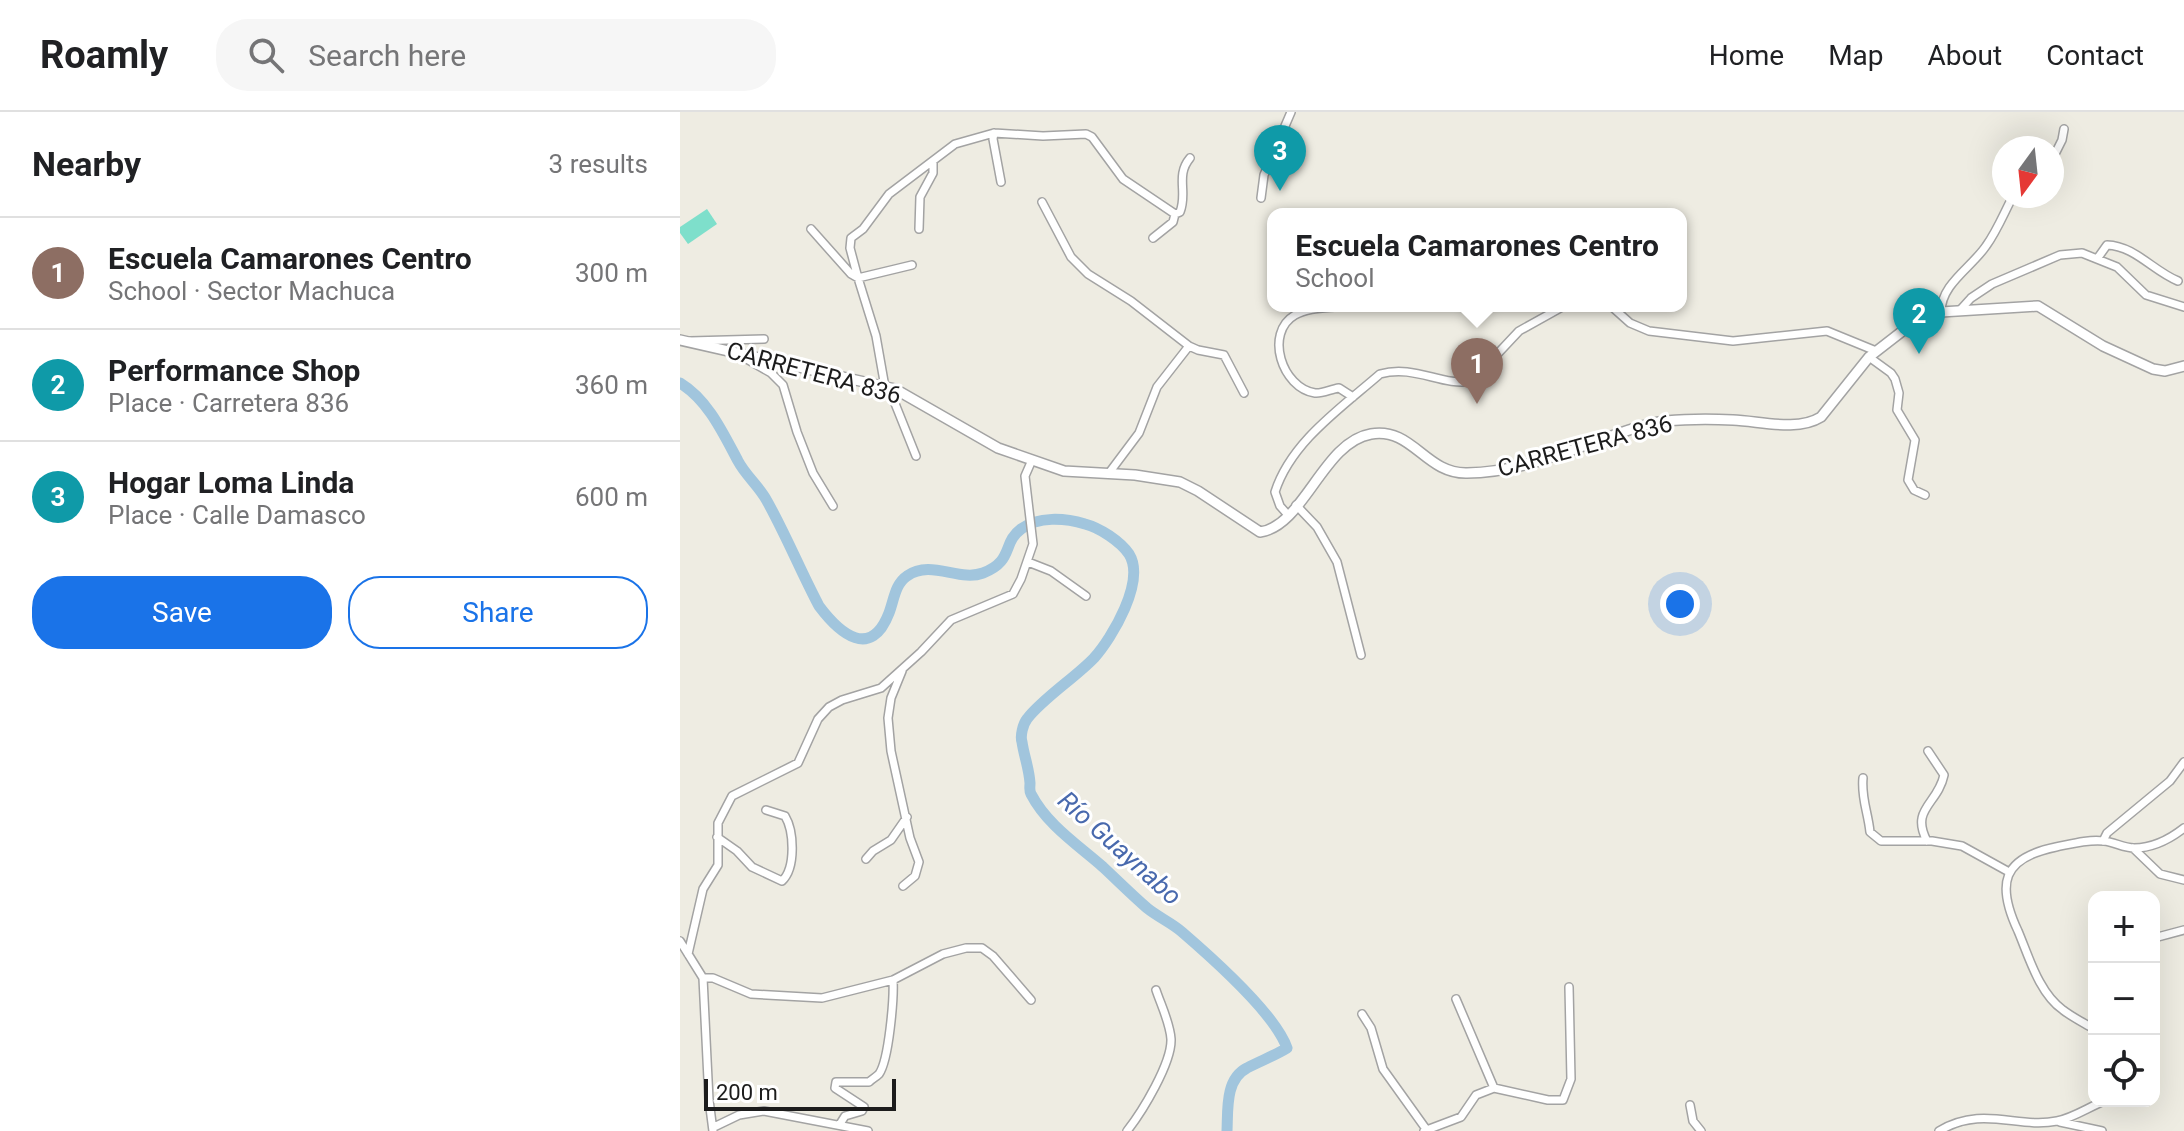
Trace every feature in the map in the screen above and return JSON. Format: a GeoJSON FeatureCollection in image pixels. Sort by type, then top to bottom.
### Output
{"type":"FeatureCollection","features":[{"type":"Feature","properties":{"kind":"street"},"geometry":{"type":"LineString","coordinates":[[1261,198],[1264,175],[1291,112]]}},
{"type":"Feature","properties":{"kind":"street"},"geometry":{"type":"LineString","coordinates":[[2063,136],[2064,129]]}},
{"type":"Feature","properties":{"kind":"street"},"geometry":{"type":"LineString","coordinates":[[994,133],[1001,182]]}},
{"type":"Feature","properties":{"kind":"street"},"geometry":{"type":"LineString","coordinates":[[916,456],[894,401],[850,248],[851,238],[863,229],[889,194],[955,144],[994,133],[1043,136],[1086,134],[1092,137],[1123,179],[1175,214]]}},
{"type":"Feature","properties":{"kind":"street"},"geometry":{"type":"LineString","coordinates":[[1153,238],[1173,222],[1175,214],[1182,207],[1181,176],[1183,166],[1190,158]]}},
{"type":"Feature","properties":{"kind":"street"},"geometry":{"type":"LineString","coordinates":[[919,229],[920,197],[933,173],[933,163]]}},
{"type":"Feature","properties":{"kind":"street"},"geometry":{"type":"LineString","coordinates":[[1042,202],[1071,257],[1088,274],[1131,301],[1189,346],[1224,355],[1244,393]]}},
{"type":"Feature","properties":{"kind":"street"},"geometry":{"type":"LineString","coordinates":[[1941,312],[1941,300],[1946,291],[1982,252],[2006,208]]}},
{"type":"Feature","properties":{"kind":"street"},"geometry":{"type":"LineString","coordinates":[[811,229],[858,278],[912,265]]}},
{"type":"Feature","properties":{"kind":"street"},"geometry":{"type":"LineString","coordinates":[[2097,259],[2107,245],[2119,245],[2178,281]]}},
{"type":"Feature","properties":{"kind":"street"},"geometry":{"type":"LineString","coordinates":[[1961,309],[1992,284],[2060,255],[2082,253],[2117,267],[2146,295],[2184,307]]}},
{"type":"Feature","properties":{"kind":"street","name":"CARRETERA 836"},"geometry":{"type":"LineString","coordinates":[[683,341],[890,388],[998,448],[1064,471],[1180,482],[1260,532],[1273,527],[1288,515],[1341,450],[1356,438],[1369,434],[1395,435],[1439,468],[1466,474],[1506,469],[1544,459],[1658,422],[1731,420],[1806,424],[1821,417],[1872,354],[1918,319],[1941,312],[2038,306],[2103,346],[2153,369],[2165,371],[2184,366]]}},
{"type":"Feature","properties":{"kind":"street"},"geometry":{"type":"LineString","coordinates":[[1301,312],[1291,316],[1277,348],[1290,377],[1304,389],[1317,393],[1339,388],[1353,397]]}},
{"type":"Feature","properties":{"kind":"street"},"geometry":{"type":"LineString","coordinates":[[1288,515],[1280,506],[1275,492],[1282,471],[1312,434],[1380,374],[1390,371],[1420,372],[1454,382],[1472,381],[1519,331],[1553,312]]}},
{"type":"Feature","properties":{"kind":"street"},"geometry":{"type":"LineString","coordinates":[[1618,312],[1630,323],[1649,331],[1733,341],[1827,331],[1872,354],[1891,373],[1897,385],[1897,410],[1915,440],[1908,480],[1914,490],[1925,495]]}},
{"type":"Feature","properties":{"kind":"street"},"geometry":{"type":"LineString","coordinates":[[683,341],[764,339]]}},
{"type":"Feature","properties":{"kind":"street"},"geometry":{"type":"LineString","coordinates":[[1109,473],[1139,433],[1157,387],[1189,346]]}},
{"type":"Feature","properties":{"kind":"street"},"geometry":{"type":"LineString","coordinates":[[738,353],[771,373],[783,385],[813,473],[833,506]]}},
{"type":"Feature","properties":{"kind":"street"},"geometry":{"type":"LineString","coordinates":[[684,952],[703,889],[718,865],[718,823],[732,796],[798,763],[818,719],[829,707],[881,688],[951,620],[1013,594],[1033,544],[1026,474],[1032,460]]}},
{"type":"Feature","properties":{"kind":"street"},"geometry":{"type":"LineString","coordinates":[[1296,505],[1317,527],[1337,562],[1361,655]]}},
{"type":"Feature","properties":{"kind":"street"},"geometry":{"type":"LineString","coordinates":[[1028,562],[1051,571],[1086,596]]}},
{"type":"Feature","properties":{"kind":"street"},"geometry":{"type":"LineString","coordinates":[[903,669],[891,698],[888,718],[891,751],[910,838],[919,862],[915,876],[903,886]]}},
{"type":"Feature","properties":{"kind":"street"},"geometry":{"type":"LineString","coordinates":[[1927,841],[1920,823],[1922,814],[1937,795],[1944,775],[1928,751]]}},
{"type":"Feature","properties":{"kind":"street"},"geometry":{"type":"LineString","coordinates":[[2103,841],[2107,833],[2170,781],[2184,762]]}},
{"type":"Feature","properties":{"kind":"street"},"geometry":{"type":"LineString","coordinates":[[1863,778],[1861,796],[1868,814],[1870,832],[1881,841],[1927,841],[1962,846],[2009,872]]}},
{"type":"Feature","properties":{"kind":"street"},"geometry":{"type":"LineString","coordinates":[[717,837],[752,867],[782,881],[790,865],[791,826],[785,816],[766,810]]}},
{"type":"Feature","properties":{"kind":"street"},"geometry":{"type":"LineString","coordinates":[[866,859],[891,840],[907,817]]}},
{"type":"Feature","properties":{"kind":"street"},"geometry":{"type":"LineString","coordinates":[[2088,1025],[2060,1009],[2043,987],[2008,910],[2006,892],[2009,872],[2019,859],[2041,850],[2083,841],[2103,841],[2133,848],[2165,841],[2184,828]]}},
{"type":"Feature","properties":{"kind":"street"},"geometry":{"type":"LineString","coordinates":[[2133,848],[2160,874],[2184,880]]}},
{"type":"Feature","properties":{"kind":"street"},"geometry":{"type":"LineString","coordinates":[[2160,936],[2184,930]]}},
{"type":"Feature","properties":{"kind":"street"},"geometry":{"type":"LineString","coordinates":[[680,941],[684,952],[703,978],[709,1100],[714,1129],[739,1115],[764,1111],[868,1131]]}},
{"type":"Feature","properties":{"kind":"street"},"geometry":{"type":"LineString","coordinates":[[703,978],[713,978],[751,994],[822,998],[893,980],[943,954],[966,948],[982,948],[993,956],[1031,1000]]}},
{"type":"Feature","properties":{"kind":"street"},"geometry":{"type":"LineString","coordinates":[[840,1124],[845,1116],[862,1111],[864,1107],[835,1088],[836,1082],[869,1082],[879,1074],[884,1063],[894,997],[893,980]]}},
{"type":"Feature","properties":{"kind":"street"},"geometry":{"type":"LineString","coordinates":[[1362,1014],[1371,1028],[1383,1069],[1425,1130],[1461,1117],[1476,1095],[1494,1088],[1548,1100],[1563,1100],[1571,1079],[1569,987]]}},
{"type":"Feature","properties":{"kind":"street"},"geometry":{"type":"LineString","coordinates":[[1127,1131],[1163,1070],[1170,1051],[1171,1036],[1156,990]]}},
{"type":"Feature","properties":{"kind":"street"},"geometry":{"type":"LineString","coordinates":[[1456,999],[1494,1088]]}},
{"type":"Feature","properties":{"kind":"street"},"geometry":{"type":"LineString","coordinates":[[1690,1105],[1693,1121],[1701,1131]]}},
{"type":"Feature","properties":{"kind":"street"},"geometry":{"type":"LineString","coordinates":[[1939,1131],[1989,1117],[2037,1126],[2090,1107]]}},
{"type":"Feature","properties":{"kind":"street"},"geometry":{"type":"LineString","coordinates":[[2058,1121],[2102,1131]]}},
{"type":"Feature","properties":{"kind":"shaded area"},"geometry":{"type":"Polygon","coordinates":[[[707,209],[717,224],[688,244],[680,233],[680,227],[707,209]]]}},
{"type":"Feature","properties":{"kind":"waterway","name":"Río Guaynabo"},"geometry":{"type":"LineString","coordinates":[[680,383],[707,408],[741,466],[764,496],[819,606],[836,626],[855,638],[873,636],[882,627],[897,588],[907,576],[926,570],[964,575],[983,573],[1004,557],[1015,534],[1035,522],[1060,520],[1091,526],[1115,540],[1129,554],[1133,565],[1130,593],[1109,637],[1094,658],[1027,719],[1021,739],[1030,791],[1054,825],[1147,908],[1209,956],[1241,986],[1280,1034],[1287,1048],[1247,1068],[1231,1087],[1227,1131]]}},
{"type":"Feature","properties":{"kind":"place","name":"Hogar Loma Linda"},"geometry":{"type":"Point","coordinates":[1280,191]}},
{"type":"Feature","properties":{"kind":"place","name":"Performance Shop"},"geometry":{"type":"Point","coordinates":[1919,354]}},
{"type":"Feature","properties":{"kind":"place","name":"Escuela Camarones Centro"},"geometry":{"type":"Point","coordinates":[1477,404]}}]}
